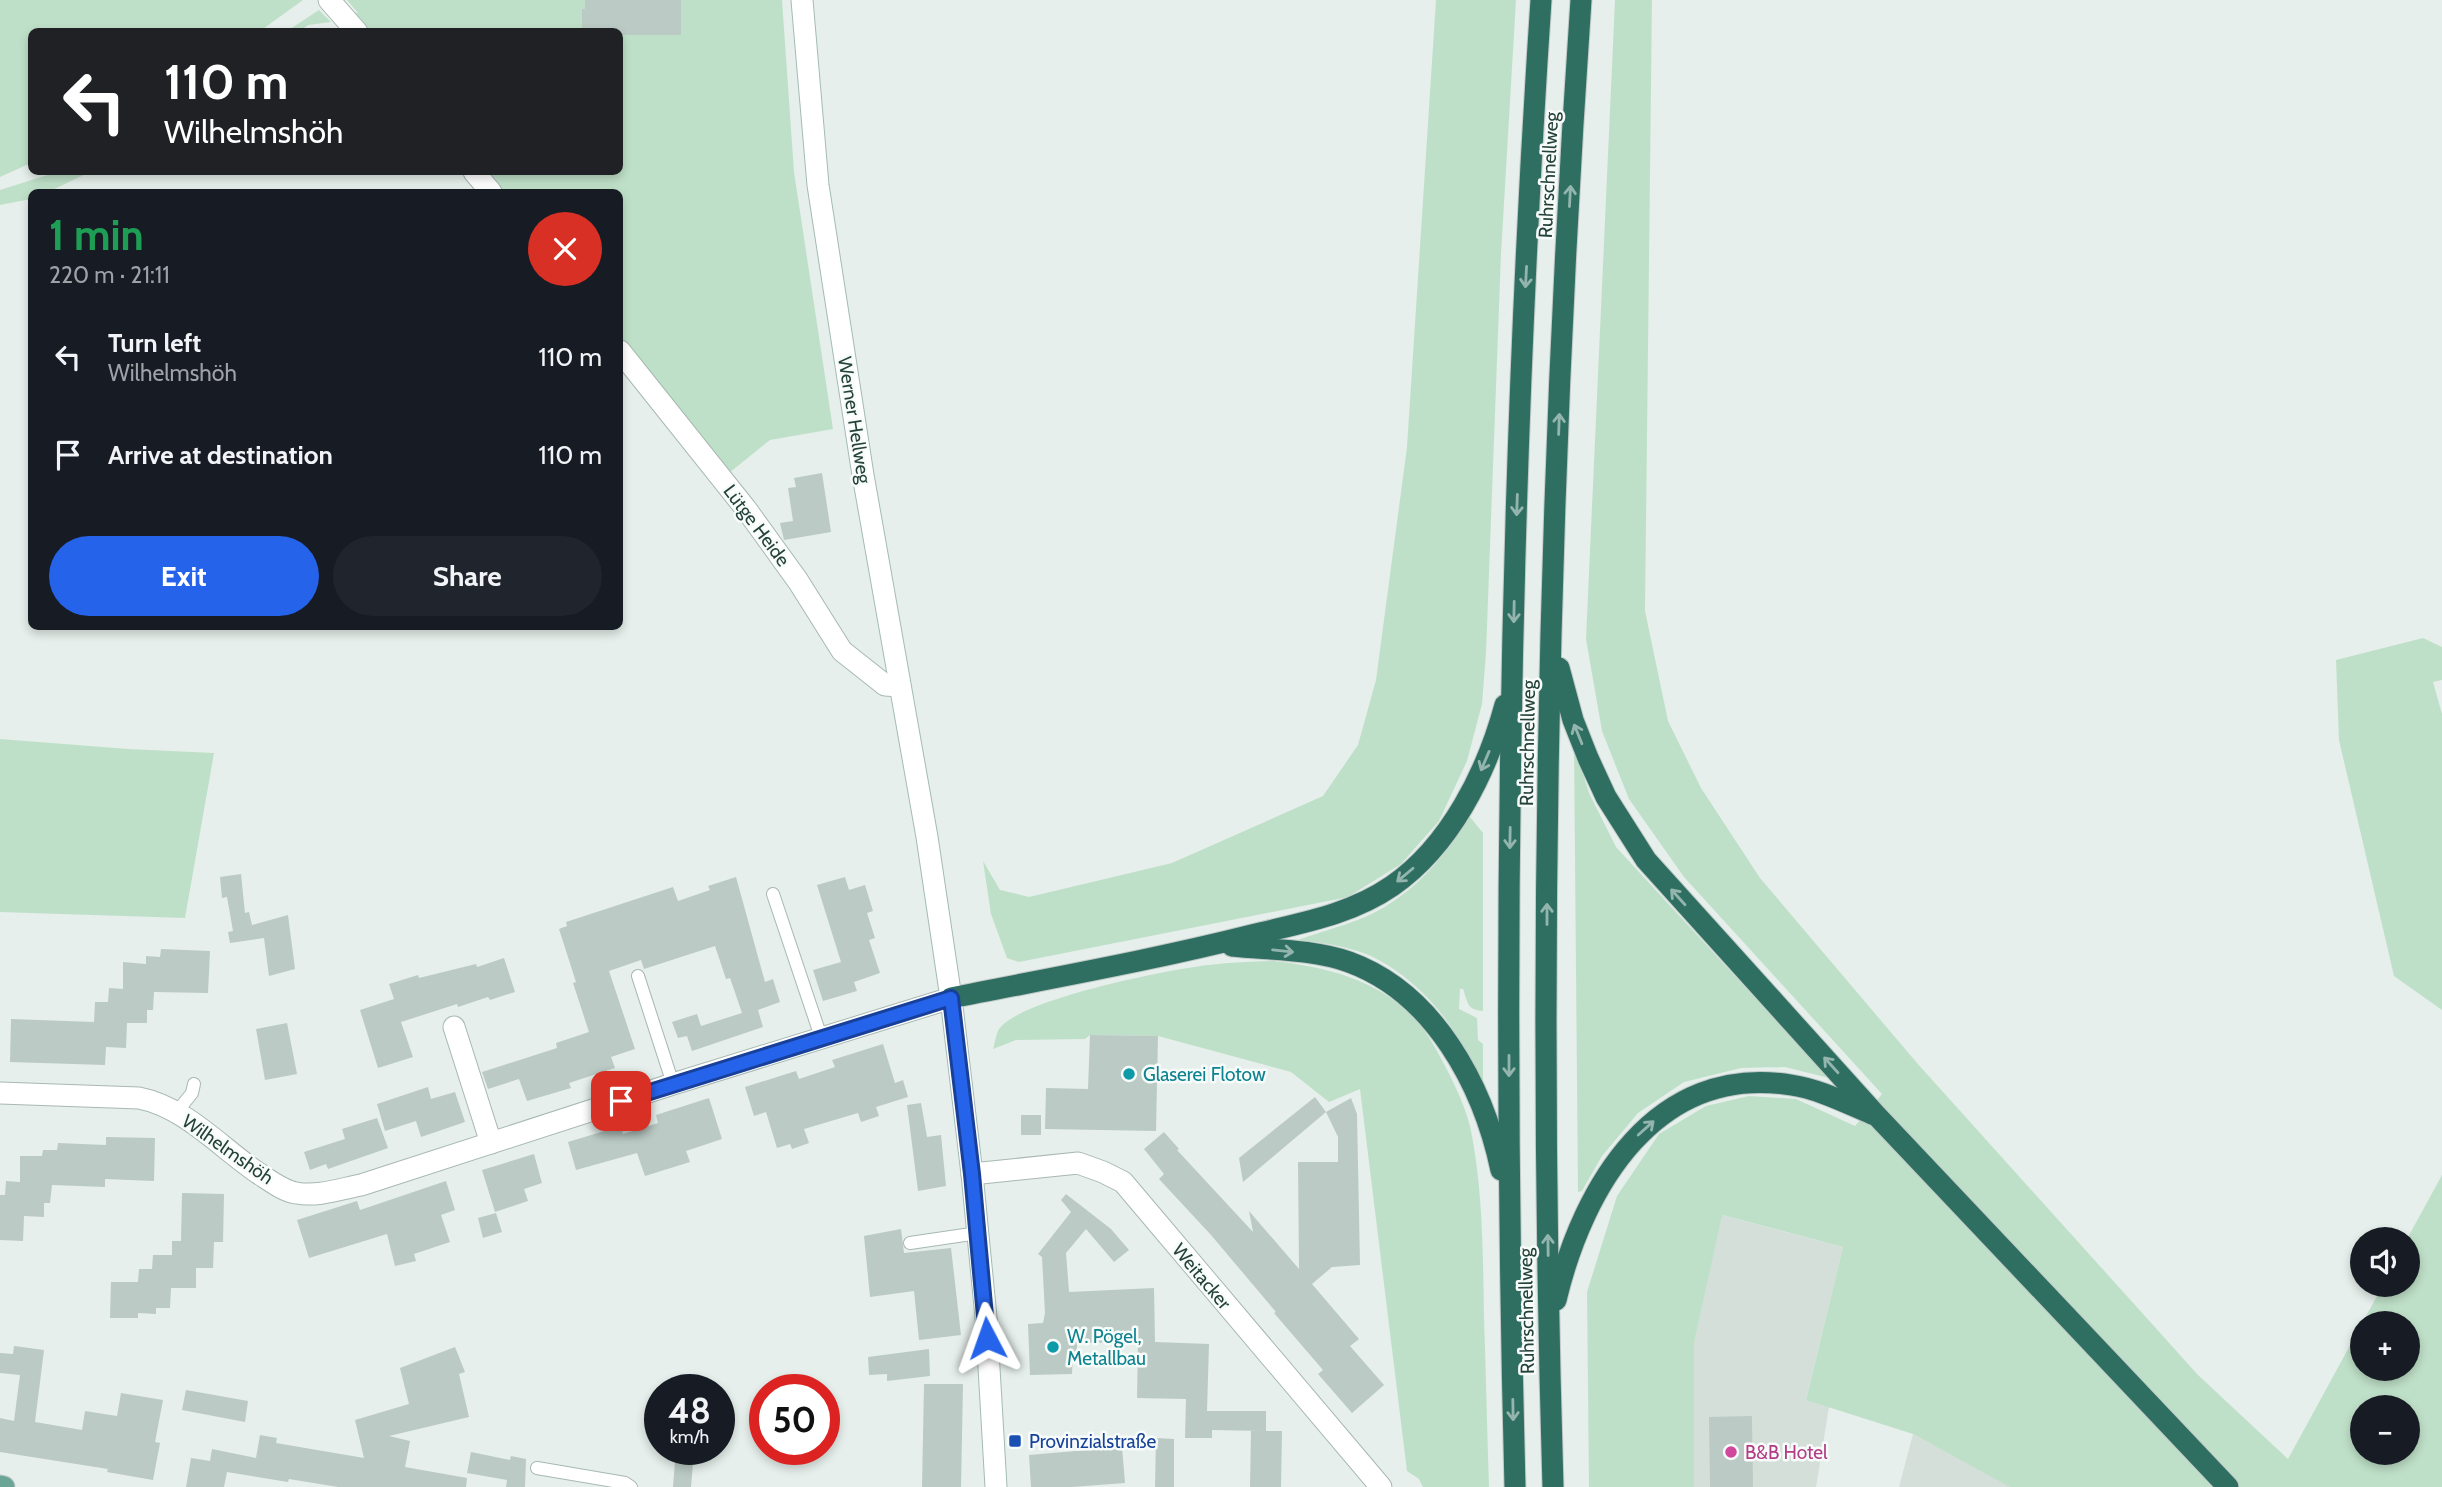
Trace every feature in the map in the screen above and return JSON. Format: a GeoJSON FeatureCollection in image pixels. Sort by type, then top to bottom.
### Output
{"type":"FeatureCollection","features":[{"type":"Feature","properties":{"kind":"highway","name":"Ruhrschnellweg"},"geometry":{"type":"LineString","coordinates":[[1515,1487],[1510,1232],[1509,958],[1513,648],[1522,358],[1541,0]]}},
{"type":"Feature","properties":{"kind":"highway","name":"Ruhrschnellweg"},"geometry":{"type":"LineString","coordinates":[[1553,1487],[1546,1042],[1548,810],[1567,246],[1581,0]]}},
{"type":"Feature","properties":{"kind":"highway"},"geometry":{"type":"LineString","coordinates":[[1553,600],[1557,656],[1573,720],[1606,797],[1646,860],[1877,1116],[2228,1487]]}},
{"type":"Feature","properties":{"kind":"highway"},"geometry":{"type":"LineString","coordinates":[[951,998],[1216,944],[1326,917],[1352,908],[1392,886],[1431,851],[1462,806],[1486,761],[1507,698],[1513,648]]}},
{"type":"Feature","properties":{"kind":"highway"},"geometry":{"type":"LineString","coordinates":[[1216,944],[1321,955],[1347,962],[1392,984],[1414,1002],[1436,1025],[1463,1068],[1492,1133],[1507,1197],[1510,1232]]}},
{"type":"Feature","properties":{"kind":"highway"},"geometry":{"type":"LineString","coordinates":[[1550,1362],[1560,1283],[1585,1214],[1617,1160],[1654,1120],[1697,1095],[1720,1087],[1747,1083],[1794,1085],[1817,1091],[1877,1116]]}},
{"type":"Feature","properties":{"kind":"street"},"geometry":{"type":"LineString","coordinates":[[329,0],[354,28]]}},
{"type":"Feature","properties":{"kind":"street","name":"Werner Hellweg"},"geometry":{"type":"LineString","coordinates":[[802,0],[818,185],[863,475],[927,837],[951,998],[978,1233],[996,1452],[996,1487]]}},
{"type":"Feature","properties":{"kind":"street"},"geometry":{"type":"LineString","coordinates":[[477,175],[488,189]]}},
{"type":"Feature","properties":{"kind":"street","name":"Lütge Heide"},"geometry":{"type":"LineString","coordinates":[[623,355],[746,509],[798,581],[842,651],[885,685],[900,686]]}},
{"type":"Feature","properties":{"kind":"street","name":"Wilhelmshöh"},"geometry":{"type":"LineString","coordinates":[[0,1093],[139,1098],[166,1105],[267,1179],[294,1193],[314,1194],[361,1185],[821,1037],[951,998]]}},
{"type":"Feature","properties":{"kind":"street"},"geometry":{"type":"LineString","coordinates":[[454,1027],[491,1143]]}},
{"type":"Feature","properties":{"kind":"street","name":"Weitacker"},"geometry":{"type":"LineString","coordinates":[[972,1174],[1078,1163],[1123,1182],[1381,1487]]}},
{"type":"Feature","properties":{"kind":"lane"},"geometry":{"type":"LineString","coordinates":[[773,894],[821,1037]]}},
{"type":"Feature","properties":{"kind":"lane"},"geometry":{"type":"LineString","coordinates":[[638,976],[673,1084]]}},
{"type":"Feature","properties":{"kind":"lane"},"geometry":{"type":"LineString","coordinates":[[176,1112],[192,1093],[194,1084]]}},
{"type":"Feature","properties":{"kind":"lane"},"geometry":{"type":"LineString","coordinates":[[910,1243],[978,1233]]}},
{"type":"Feature","properties":{"kind":"lane"},"geometry":{"type":"LineString","coordinates":[[537,1468],[617,1482],[631,1487]]}},
{"type":"Feature","properties":{"kind":"shaded area"},"geometry":{"type":"Polygon","coordinates":[[[1721,1215],[1843,1247],[1806,1399],[1829,1407],[1816,1487],[1694,1487],[1694,1343],[1721,1215]]]}},
{"type":"Feature","properties":{"kind":"shaded area"},"geometry":{"type":"Polygon","coordinates":[[[1913,1434],[2010,1486],[2010,1487],[1899,1487],[1913,1434]]]}},
{"type":"Feature","properties":{"kind":"green space"},"geometry":{"type":"Polygon","coordinates":[[[0,0],[303,0],[264,28],[28,28],[28,164],[0,177],[0,0]]]}},
{"type":"Feature","properties":{"kind":"green space"},"geometry":{"type":"Polygon","coordinates":[[[347,0],[782,0],[794,172],[833,429],[770,440],[729,473],[623,345],[623,189],[494,189],[483,175],[623,175],[623,28],[361,28],[347,11],[358,13],[347,0]]]}},
{"type":"Feature","properties":{"kind":"green space"},"geometry":{"type":"Polygon","coordinates":[[[1436,0],[1516,0],[1501,254],[1486,653],[1482,704],[1467,761],[1439,821],[1401,864],[1348,897],[1019,962],[1007,958],[991,914],[983,861],[1000,890],[1029,897],[1172,863],[1323,796],[1358,745],[1376,680],[1407,447],[1436,0]]]}},
{"type":"Feature","properties":{"kind":"green space"},"geometry":{"type":"Polygon","coordinates":[[[1615,0],[1652,0],[1645,611],[1668,721],[1701,788],[1760,878],[1917,1063],[2198,1375],[2288,1459],[2350,1345],[2350,1381],[2420,1381],[2420,1311],[2369,1311],[2376,1297],[2420,1297],[2420,1227],[2414,1227],[2442,1175],[2442,1487],[2010,1487],[1913,1434],[1806,1400],[1843,1247],[1722,1215],[1694,1343],[1694,1487],[1589,1487],[1587,1292],[1617,1196],[1659,1134],[1706,1106],[1749,1096],[1796,1099],[1855,1126],[1882,1094],[1684,877],[1629,799],[1602,731],[1586,639],[1615,0]]]}},
{"type":"Feature","properties":{"kind":"green space"},"geometry":{"type":"Polygon","coordinates":[[[319,10],[331,22],[304,28],[292,28],[319,10]]]}},
{"type":"Feature","properties":{"kind":"green space"},"geometry":{"type":"Polygon","coordinates":[[[48,175],[84,175],[54,189],[28,189],[28,200],[0,205],[0,190],[48,175]]]}},
{"type":"Feature","properties":{"kind":"green space"},"geometry":{"type":"Polygon","coordinates":[[[2423,638],[2442,647],[2442,680],[2433,682],[2442,714],[2442,1010],[2394,976],[2339,740],[2336,660],[2423,638]]]}},
{"type":"Feature","properties":{"kind":"green space"},"geometry":{"type":"Polygon","coordinates":[[[0,739],[214,753],[185,918],[0,912],[0,739]]]}},
{"type":"Feature","properties":{"kind":"green space"},"geometry":{"type":"Polygon","coordinates":[[[1574,745],[1589,793],[1616,847],[1829,1078],[1785,1067],[1741,1068],[1684,1082],[1638,1113],[1602,1156],[1582,1191],[1578,1192],[1574,745]]]}},
{"type":"Feature","properties":{"kind":"green space"},"geometry":{"type":"Polygon","coordinates":[[[1470,817],[1483,833],[1483,1011],[1471,1007],[1463,989],[1460,989],[1459,1009],[1477,1018],[1478,1040],[1483,1044],[1483,1097],[1452,1029],[1420,990],[1394,969],[1366,954],[1298,940],[1368,916],[1401,896],[1434,865],[1470,817]]]}},
{"type":"Feature","properties":{"kind":"green space"},"geometry":{"type":"Polygon","coordinates":[[[1274,961],[1331,971],[1384,993],[1414,1018],[1426,1033],[1460,1098],[1472,1136],[1480,1203],[1489,1487],[1423,1487],[1419,1479],[1407,1471],[1360,1089],[1329,1102],[1291,1072],[1158,1036],[1090,1035],[1085,1039],[1016,1040],[993,1049],[999,1029],[1012,1018],[1064,997],[1131,979],[1190,968],[1274,961]]]}},
{"type":"Feature","properties":{"kind":"building"},"geometry":{"type":"Polygon","coordinates":[[[585,0],[681,0],[681,35],[623,35],[623,28],[582,28],[582,9],[585,9],[585,0]]]}},
{"type":"Feature","properties":{"kind":"building"},"geometry":{"type":"Polygon","coordinates":[[[822,473],[831,532],[784,540],[780,523],[793,521],[788,488],[796,487],[794,478],[822,473]]]}},
{"type":"Feature","properties":{"kind":"building"},"geometry":{"type":"Polygon","coordinates":[[[241,874],[245,913],[249,912],[252,925],[288,915],[295,969],[269,976],[264,938],[230,943],[228,932],[233,931],[227,897],[222,898],[220,877],[241,874]]]}},
{"type":"Feature","properties":{"kind":"building"},"geometry":{"type":"Polygon","coordinates":[[[736,877],[765,982],[773,979],[780,1002],[758,1010],[763,1027],[692,1051],[687,1036],[678,1038],[672,1022],[697,1014],[701,1026],[742,1013],[730,978],[726,979],[715,946],[644,969],[641,960],[609,971],[635,1049],[611,1057],[615,1068],[569,1083],[571,1088],[527,1101],[519,1079],[488,1089],[482,1072],[557,1048],[556,1043],[589,1032],[559,929],[567,926],[566,922],[673,887],[678,901],[710,890],[708,886],[736,877]]]}},
{"type":"Feature","properties":{"kind":"building"},"geometry":{"type":"Polygon","coordinates":[[[845,877],[849,890],[865,885],[873,911],[867,913],[875,938],[869,940],[880,973],[854,982],[857,991],[823,1001],[813,970],[841,962],[817,885],[845,877]]]}},
{"type":"Feature","properties":{"kind":"building"},"geometry":{"type":"Polygon","coordinates":[[[161,949],[210,951],[208,993],[154,992],[153,1010],[147,1010],[147,1023],[127,1023],[126,1048],[106,1047],[105,1065],[10,1062],[11,1019],[94,1022],[95,1002],[108,1002],[109,988],[123,989],[123,962],[146,964],[146,956],[160,957],[161,949]]]}},
{"type":"Feature","properties":{"kind":"building"},"geometry":{"type":"Polygon","coordinates":[[[504,958],[515,992],[458,1007],[457,1004],[401,1022],[413,1057],[378,1068],[360,1010],[394,999],[389,984],[418,975],[419,978],[476,964],[477,967],[504,958]]]}},
{"type":"Feature","properties":{"kind":"building"},"geometry":{"type":"Polygon","coordinates":[[[287,1023],[297,1074],[265,1080],[256,1029],[287,1023]]]}},
{"type":"Feature","properties":{"kind":"building","name":"Glaserei Flotow"},"geometry":{"type":"Polygon","coordinates":[[[1090,1035],[1158,1036],[1156,1131],[1045,1129],[1046,1088],[1088,1089],[1090,1035]]]}},
{"type":"Feature","properties":{"kind":"building"},"geometry":{"type":"Polygon","coordinates":[[[883,1044],[895,1083],[903,1080],[908,1097],[876,1107],[879,1116],[861,1122],[858,1113],[804,1129],[809,1143],[792,1149],[790,1144],[777,1148],[766,1112],[754,1116],[745,1087],[796,1071],[799,1079],[835,1067],[832,1060],[883,1044]]]}},
{"type":"Feature","properties":{"kind":"building"},"geometry":{"type":"Polygon","coordinates":[[[428,1087],[431,1099],[455,1092],[465,1122],[421,1137],[416,1121],[385,1131],[377,1104],[428,1087]]]}},
{"type":"Feature","properties":{"kind":"building"},"geometry":{"type":"Polygon","coordinates":[[[1315,1097],[1326,1112],[1243,1182],[1239,1158],[1315,1097]]]}},
{"type":"Feature","properties":{"kind":"building"},"geometry":{"type":"Polygon","coordinates":[[[709,1098],[722,1139],[686,1151],[690,1162],[645,1176],[637,1153],[576,1170],[568,1142],[621,1126],[623,1134],[658,1123],[656,1115],[709,1098]]]}},
{"type":"Feature","properties":{"kind":"building"},"geometry":{"type":"Polygon","coordinates":[[[1351,1098],[1357,1114],[1360,1265],[1332,1267],[1312,1284],[1359,1339],[1350,1346],[1384,1385],[1352,1413],[1318,1374],[1323,1370],[1274,1313],[1276,1312],[1159,1179],[1164,1174],[1144,1149],[1164,1132],[1179,1149],[1177,1150],[1253,1232],[1249,1211],[1299,1269],[1298,1162],[1338,1162],[1338,1137],[1326,1112],[1351,1098]]]}},
{"type":"Feature","properties":{"kind":"building"},"geometry":{"type":"Polygon","coordinates":[[[921,1103],[927,1137],[941,1135],[946,1186],[918,1191],[907,1105],[921,1103]]]}},
{"type":"Feature","properties":{"kind":"building"},"geometry":{"type":"Polygon","coordinates":[[[1021,1115],[1041,1115],[1041,1135],[1021,1135],[1021,1115]]]}},
{"type":"Feature","properties":{"kind":"building"},"geometry":{"type":"Polygon","coordinates":[[[377,1118],[388,1148],[328,1169],[326,1164],[310,1170],[304,1152],[345,1139],[342,1129],[377,1118]]]}},
{"type":"Feature","properties":{"kind":"building"},"geometry":{"type":"Polygon","coordinates":[[[106,1137],[155,1138],[154,1181],[105,1179],[105,1187],[52,1185],[50,1203],[44,1203],[44,1217],[24,1216],[23,1241],[0,1240],[0,1195],[5,1195],[6,1181],[20,1182],[20,1156],[42,1156],[43,1150],[57,1150],[58,1143],[106,1145],[106,1137]]]}},
{"type":"Feature","properties":{"kind":"building"},"geometry":{"type":"Polygon","coordinates":[[[534,1154],[542,1183],[524,1189],[528,1201],[495,1212],[482,1170],[534,1154]]]}},
{"type":"Feature","properties":{"kind":"building"},"geometry":{"type":"Polygon","coordinates":[[[446,1181],[455,1210],[441,1215],[450,1242],[414,1254],[416,1261],[395,1266],[387,1234],[309,1258],[297,1220],[357,1201],[360,1210],[446,1181]]]}},
{"type":"Feature","properties":{"kind":"building"},"geometry":{"type":"Polygon","coordinates":[[[182,1193],[224,1194],[223,1242],[214,1242],[213,1268],[196,1268],[196,1288],[171,1288],[170,1308],[156,1308],[156,1314],[138,1313],[138,1318],[110,1318],[111,1282],[138,1282],[139,1269],[152,1269],[153,1255],[172,1255],[172,1241],[181,1241],[182,1193]]]}},
{"type":"Feature","properties":{"kind":"building"},"geometry":{"type":"Polygon","coordinates":[[[1066,1194],[1111,1229],[1129,1250],[1114,1262],[1086,1229],[1066,1253],[1069,1292],[1154,1288],[1155,1342],[1209,1344],[1207,1411],[1266,1411],[1266,1431],[1282,1431],[1281,1487],[1250,1487],[1251,1431],[1212,1430],[1212,1438],[1185,1438],[1186,1399],[1137,1398],[1138,1342],[1077,1343],[1077,1351],[1073,1352],[1072,1374],[1030,1375],[1028,1324],[1043,1323],[1045,1313],[1042,1257],[1038,1254],[1071,1212],[1061,1200],[1066,1194]]]}},
{"type":"Feature","properties":{"kind":"building"},"geometry":{"type":"Polygon","coordinates":[[[496,1213],[502,1232],[483,1238],[478,1218],[496,1213]]]}},
{"type":"Feature","properties":{"kind":"building"},"geometry":{"type":"Polygon","coordinates":[[[901,1229],[904,1253],[951,1248],[961,1335],[919,1340],[914,1291],[870,1297],[864,1236],[901,1229]]]}},
{"type":"Feature","properties":{"kind":"building"},"geometry":{"type":"Polygon","coordinates":[[[14,1346],[44,1350],[35,1422],[82,1430],[85,1411],[117,1416],[121,1393],[163,1400],[155,1442],[160,1443],[153,1480],[107,1472],[108,1469],[0,1452],[0,1418],[14,1421],[20,1375],[0,1373],[0,1353],[13,1354],[14,1346]]]}},
{"type":"Feature","properties":{"kind":"building"},"geometry":{"type":"Polygon","coordinates":[[[455,1347],[465,1372],[459,1374],[469,1417],[389,1436],[410,1441],[405,1467],[467,1478],[466,1487],[338,1487],[227,1472],[224,1487],[186,1487],[191,1458],[210,1461],[212,1449],[256,1458],[260,1435],[277,1438],[276,1443],[364,1458],[355,1420],[409,1404],[400,1368],[455,1347]]]}},
{"type":"Feature","properties":{"kind":"building"},"geometry":{"type":"Polygon","coordinates":[[[929,1349],[930,1376],[887,1381],[887,1374],[869,1375],[868,1357],[929,1349]]]}},
{"type":"Feature","properties":{"kind":"building"},"geometry":{"type":"Polygon","coordinates":[[[924,1384],[963,1384],[961,1487],[922,1487],[924,1384]]]}},
{"type":"Feature","properties":{"kind":"building"},"geometry":{"type":"Polygon","coordinates":[[[186,1390],[248,1401],[245,1422],[182,1410],[186,1390]]]}},
{"type":"Feature","properties":{"kind":"building","name":"B&B Hotel"},"geometry":{"type":"Polygon","coordinates":[[[1752,1416],[1753,1487],[1710,1487],[1709,1417],[1752,1416]]]}},
{"type":"Feature","properties":{"kind":"building"},"geometry":{"type":"Polygon","coordinates":[[[1156,1438],[1174,1439],[1174,1487],[1155,1487],[1156,1438]]]}},
{"type":"Feature","properties":{"kind":"building"},"geometry":{"type":"Polygon","coordinates":[[[1122,1447],[1125,1483],[1031,1487],[1029,1455],[1122,1447]]]}},
{"type":"Feature","properties":{"kind":"building"},"geometry":{"type":"Polygon","coordinates":[[[471,1452],[510,1460],[511,1456],[526,1459],[525,1487],[506,1487],[507,1480],[467,1473],[471,1452]]]}},
{"type":"Feature","properties":{"kind":"building"},"geometry":{"type":"Polygon","coordinates":[[[675,1465],[693,1465],[691,1487],[673,1487],[675,1465]]]}},
{"type":"Feature","properties":{"kind":"place","name":"Glaserei Flotow"},"geometry":{"type":"Point","coordinates":[1129,1074]}},
{"type":"Feature","properties":{"kind":"place","name":"W. Pögel, Metallbau"},"geometry":{"type":"Point","coordinates":[1053,1347]}},
{"type":"Feature","properties":{"kind":"place","name":"Provinzialstraße"},"geometry":{"type":"Point","coordinates":[1015,1441]}},
{"type":"Feature","properties":{"kind":"place","name":"B&B Hotel"},"geometry":{"type":"Point","coordinates":[1731,1452]}},
{"type":"Feature","properties":{"kind":"route"},"geometry":{"type":"LineString","coordinates":[[621,1101],[951,998],[972,1174],[987,1338]]}}]}
